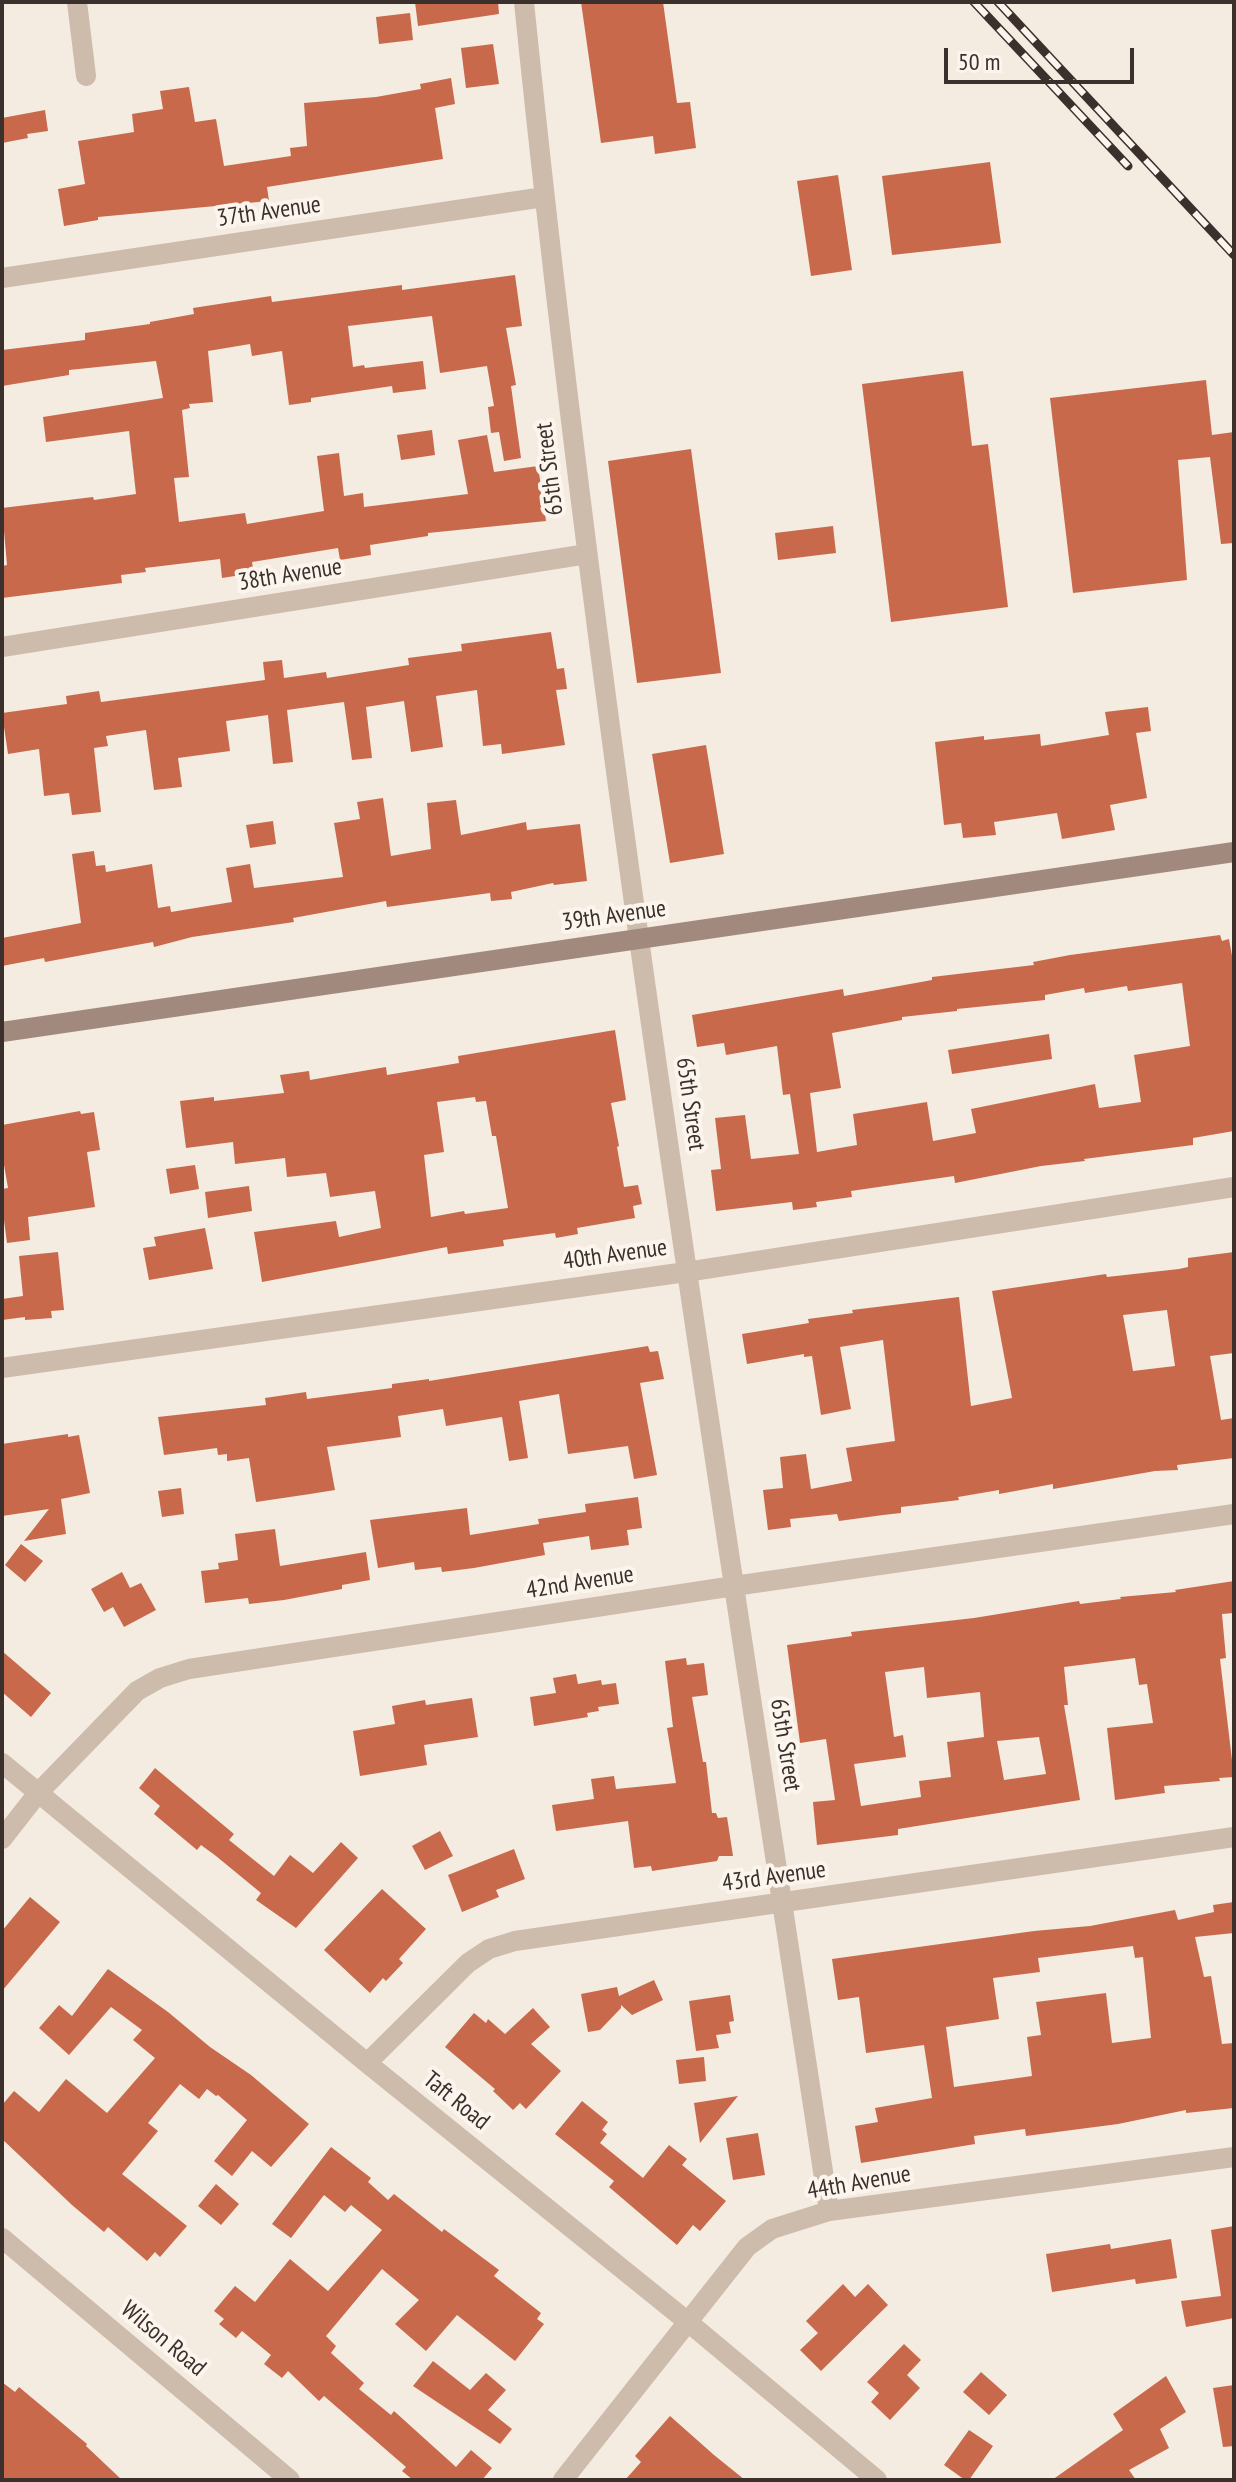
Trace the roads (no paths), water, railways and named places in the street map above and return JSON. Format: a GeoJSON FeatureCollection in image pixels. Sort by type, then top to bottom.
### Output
{"type":"FeatureCollection","features":[{"type":"Feature","properties":{"kind":"main road","name":"39th Avenue"},"geometry":{"type":"LineString","coordinates":[[2,1032],[1234,852]]}},
{"type":"Feature","properties":{"kind":"street"},"geometry":{"type":"LineString","coordinates":[[77,2],[86,76]]}},
{"type":"Feature","properties":{"kind":"street","name":"65th Street"},"geometry":{"type":"LineString","coordinates":[[524,2],[587,554],[686,1272],[829,2211]]}},
{"type":"Feature","properties":{"kind":"street","name":"37th Avenue"},"geometry":{"type":"LineString","coordinates":[[2,278],[544,197]]}},
{"type":"Feature","properties":{"kind":"street","name":"38th Avenue"},"geometry":{"type":"LineString","coordinates":[[2,647],[587,554]]}},
{"type":"Feature","properties":{"kind":"street","name":"40th Avenue"},"geometry":{"type":"LineString","coordinates":[[2,1368],[686,1272],[1234,1187]]}},
{"type":"Feature","properties":{"kind":"street","name":"42nd Avenue"},"geometry":{"type":"LineString","coordinates":[[2,1839],[38,1793],[137,1691],[160,1678],[189,1669],[1234,1514]]}},
{"type":"Feature","properties":{"kind":"street","name":"Taft Road"},"geometry":{"type":"LineString","coordinates":[[2,1763],[688,2322],[877,2480]]}},
{"type":"Feature","properties":{"kind":"street","name":"43rd Avenue"},"geometry":{"type":"LineString","coordinates":[[367,2063],[468,1963],[489,1949],[515,1941],[1234,1837]]}},
{"type":"Feature","properties":{"kind":"street","name":"44th Avenue"},"geometry":{"type":"LineString","coordinates":[[563,2480],[747,2247],[772,2229],[829,2211],[1234,2157]]}},
{"type":"Feature","properties":{"kind":"street","name":"Wilson Road"},"geometry":{"type":"LineString","coordinates":[[2,2238],[290,2480]]}},
{"type":"Feature","properties":{"kind":"railway"},"geometry":{"type":"LineString","coordinates":[[974,2],[1128,166]]}},
{"type":"Feature","properties":{"kind":"railway"},"geometry":{"type":"LineString","coordinates":[[998,2],[1234,255]]}}]}
